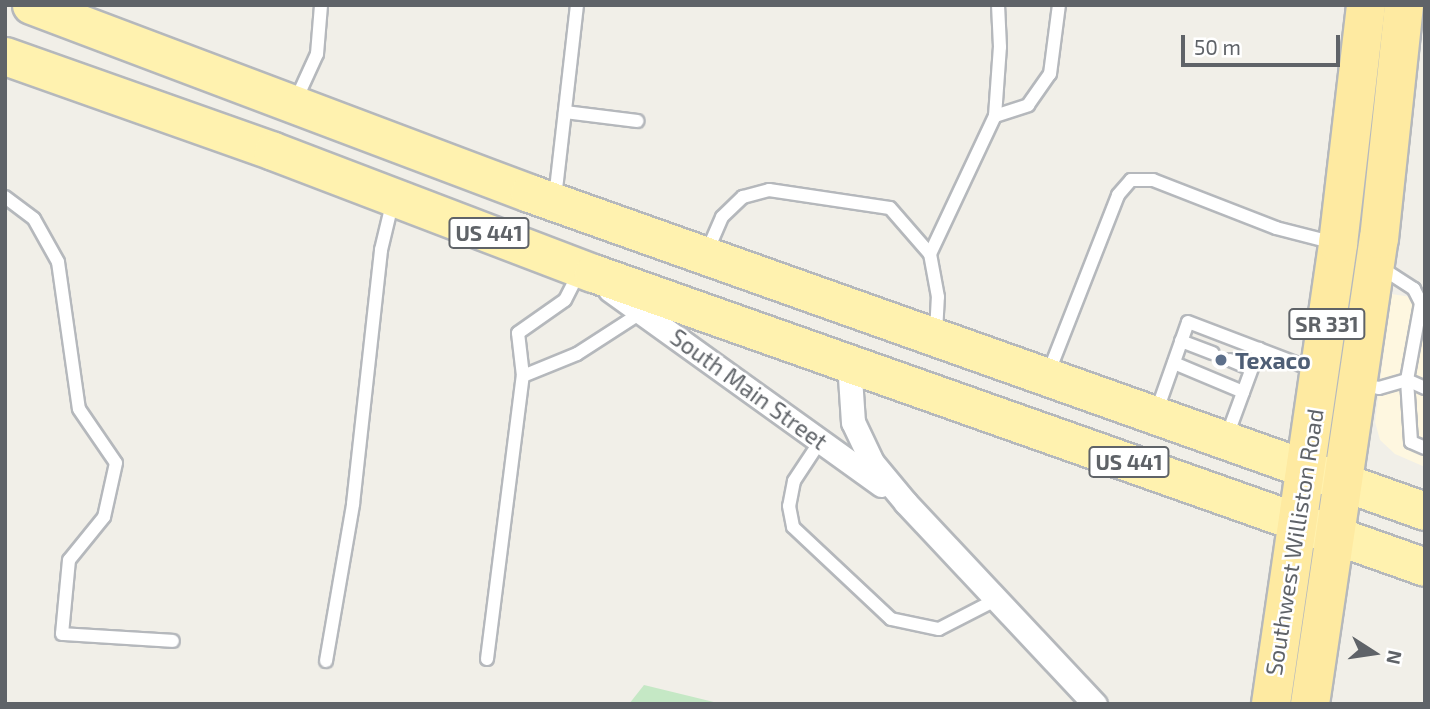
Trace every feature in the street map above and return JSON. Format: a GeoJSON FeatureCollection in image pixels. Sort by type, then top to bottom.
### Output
{"type":"FeatureCollection","features":[{"type":"Feature","properties":{"kind":"highway","name":"Southwest Williston Road"},"geometry":{"type":"LineString","coordinates":[[1270,704],[1338,244],[1366,5]]}},
{"type":"Feature","properties":{"kind":"highway","name":"Southwest Williston Road"},"geometry":{"type":"LineString","coordinates":[[1310,704],[1375,264],[1404,5]]}},
{"type":"Feature","properties":{"kind":"main road","name":"US 441"},"geometry":{"type":"LineString","coordinates":[[31,5],[293,106],[555,202],[1425,511]]}},
{"type":"Feature","properties":{"kind":"main road","name":"US 441"},"geometry":{"type":"LineString","coordinates":[[5,56],[273,151],[587,271],[688,303],[1425,567]]}},
{"type":"Feature","properties":{"kind":"main road"},"geometry":{"type":"LineString","coordinates":[[273,151],[293,106]]}},
{"type":"Feature","properties":{"kind":"main road"},"geometry":{"type":"LineString","coordinates":[[688,303],[705,256]]}},
{"type":"Feature","properties":{"kind":"main road"},"geometry":{"type":"LineString","coordinates":[[769,279],[812,311],[849,362]]}},
{"type":"Feature","properties":{"kind":"street","name":"South Main Street"},"geometry":{"type":"LineString","coordinates":[[587,271],[905,503]]}},
{"type":"Feature","properties":{"kind":"street","name":"South Main Street"},"geometry":{"type":"LineString","coordinates":[[849,362],[853,422],[859,442],[905,503],[999,598],[1095,704]]}},
{"type":"Feature","properties":{"kind":"lane"},"geometry":{"type":"LineString","coordinates":[[293,106],[317,54],[321,5]]}},
{"type":"Feature","properties":{"kind":"lane"},"geometry":{"type":"LineString","coordinates":[[555,202],[577,5]]}},
{"type":"Feature","properties":{"kind":"lane"},"geometry":{"type":"LineString","coordinates":[[930,254],[995,116],[1000,47],[998,5]]}},
{"type":"Feature","properties":{"kind":"lane"},"geometry":{"type":"LineString","coordinates":[[995,116],[1028,105],[1050,74],[1059,5]]}},
{"type":"Feature","properties":{"kind":"lane"},"geometry":{"type":"LineString","coordinates":[[565,111],[637,121]]}},
{"type":"Feature","properties":{"kind":"lane"},"geometry":{"type":"LineString","coordinates":[[1047,377],[1118,195],[1131,180],[1153,180],[1276,228],[1338,244]]}},
{"type":"Feature","properties":{"kind":"lane"},"geometry":{"type":"LineString","coordinates":[[705,256],[722,217],[743,197],[769,190],[890,208],[930,254],[938,298],[935,338]]}},
{"type":"Feature","properties":{"kind":"lane"},"geometry":{"type":"LineString","coordinates":[[326,661],[353,504],[382,250],[394,196]]}},
{"type":"Feature","properties":{"kind":"lane"},"geometry":{"type":"LineString","coordinates":[[5,197],[34,219],[58,262],[79,409],[117,463],[104,517],[69,560],[62,634],[173,641]]}},
{"type":"Feature","properties":{"kind":"lane"},"geometry":{"type":"LineString","coordinates":[[1375,264],[1414,289],[1421,303],[1406,380],[1411,442],[1425,448]]}},
{"type":"Feature","properties":{"kind":"lane"},"geometry":{"type":"LineString","coordinates":[[487,659],[523,376],[518,333],[565,300],[587,271]]}},
{"type":"Feature","properties":{"kind":"lane"},"geometry":{"type":"LineString","coordinates":[[523,376],[577,354],[642,312]]}},
{"type":"Feature","properties":{"kind":"lane"},"geometry":{"type":"LineString","coordinates":[[1155,416],[1188,322],[1320,372]]}},
{"type":"Feature","properties":{"kind":"lane"},"geometry":{"type":"LineString","coordinates":[[1181,341],[1213,353]]}},
{"type":"Feature","properties":{"kind":"lane"},"geometry":{"type":"LineString","coordinates":[[1226,440],[1259,349]]}},
{"type":"Feature","properties":{"kind":"lane"},"geometry":{"type":"LineString","coordinates":[[1230,360],[1251,369]]}},
{"type":"Feature","properties":{"kind":"lane"},"geometry":{"type":"LineString","coordinates":[[1174,363],[1242,392]]}},
{"type":"Feature","properties":{"kind":"lane"},"geometry":{"type":"LineString","coordinates":[[1358,384],[1379,388],[1406,380],[1425,388]]}},
{"type":"Feature","properties":{"kind":"lane"},"geometry":{"type":"LineString","coordinates":[[821,440],[794,481],[789,506],[793,527],[891,619],[939,629],[999,598]]}},
{"type":"Feature","properties":{"kind":"shaded area"},"geometry":{"type":"Polygon","coordinates":[[[1391,294],[1425,299],[1425,467],[1395,454],[1380,440],[1375,422],[1391,294]]]}},
{"type":"Feature","properties":{"kind":"green space"},"geometry":{"type":"Polygon","coordinates":[[[644,685],[722,704],[629,704],[644,685]]]}},
{"type":"Feature","properties":{"kind":"place","name":"Texaco"},"geometry":{"type":"Point","coordinates":[1221,360]}}]}
